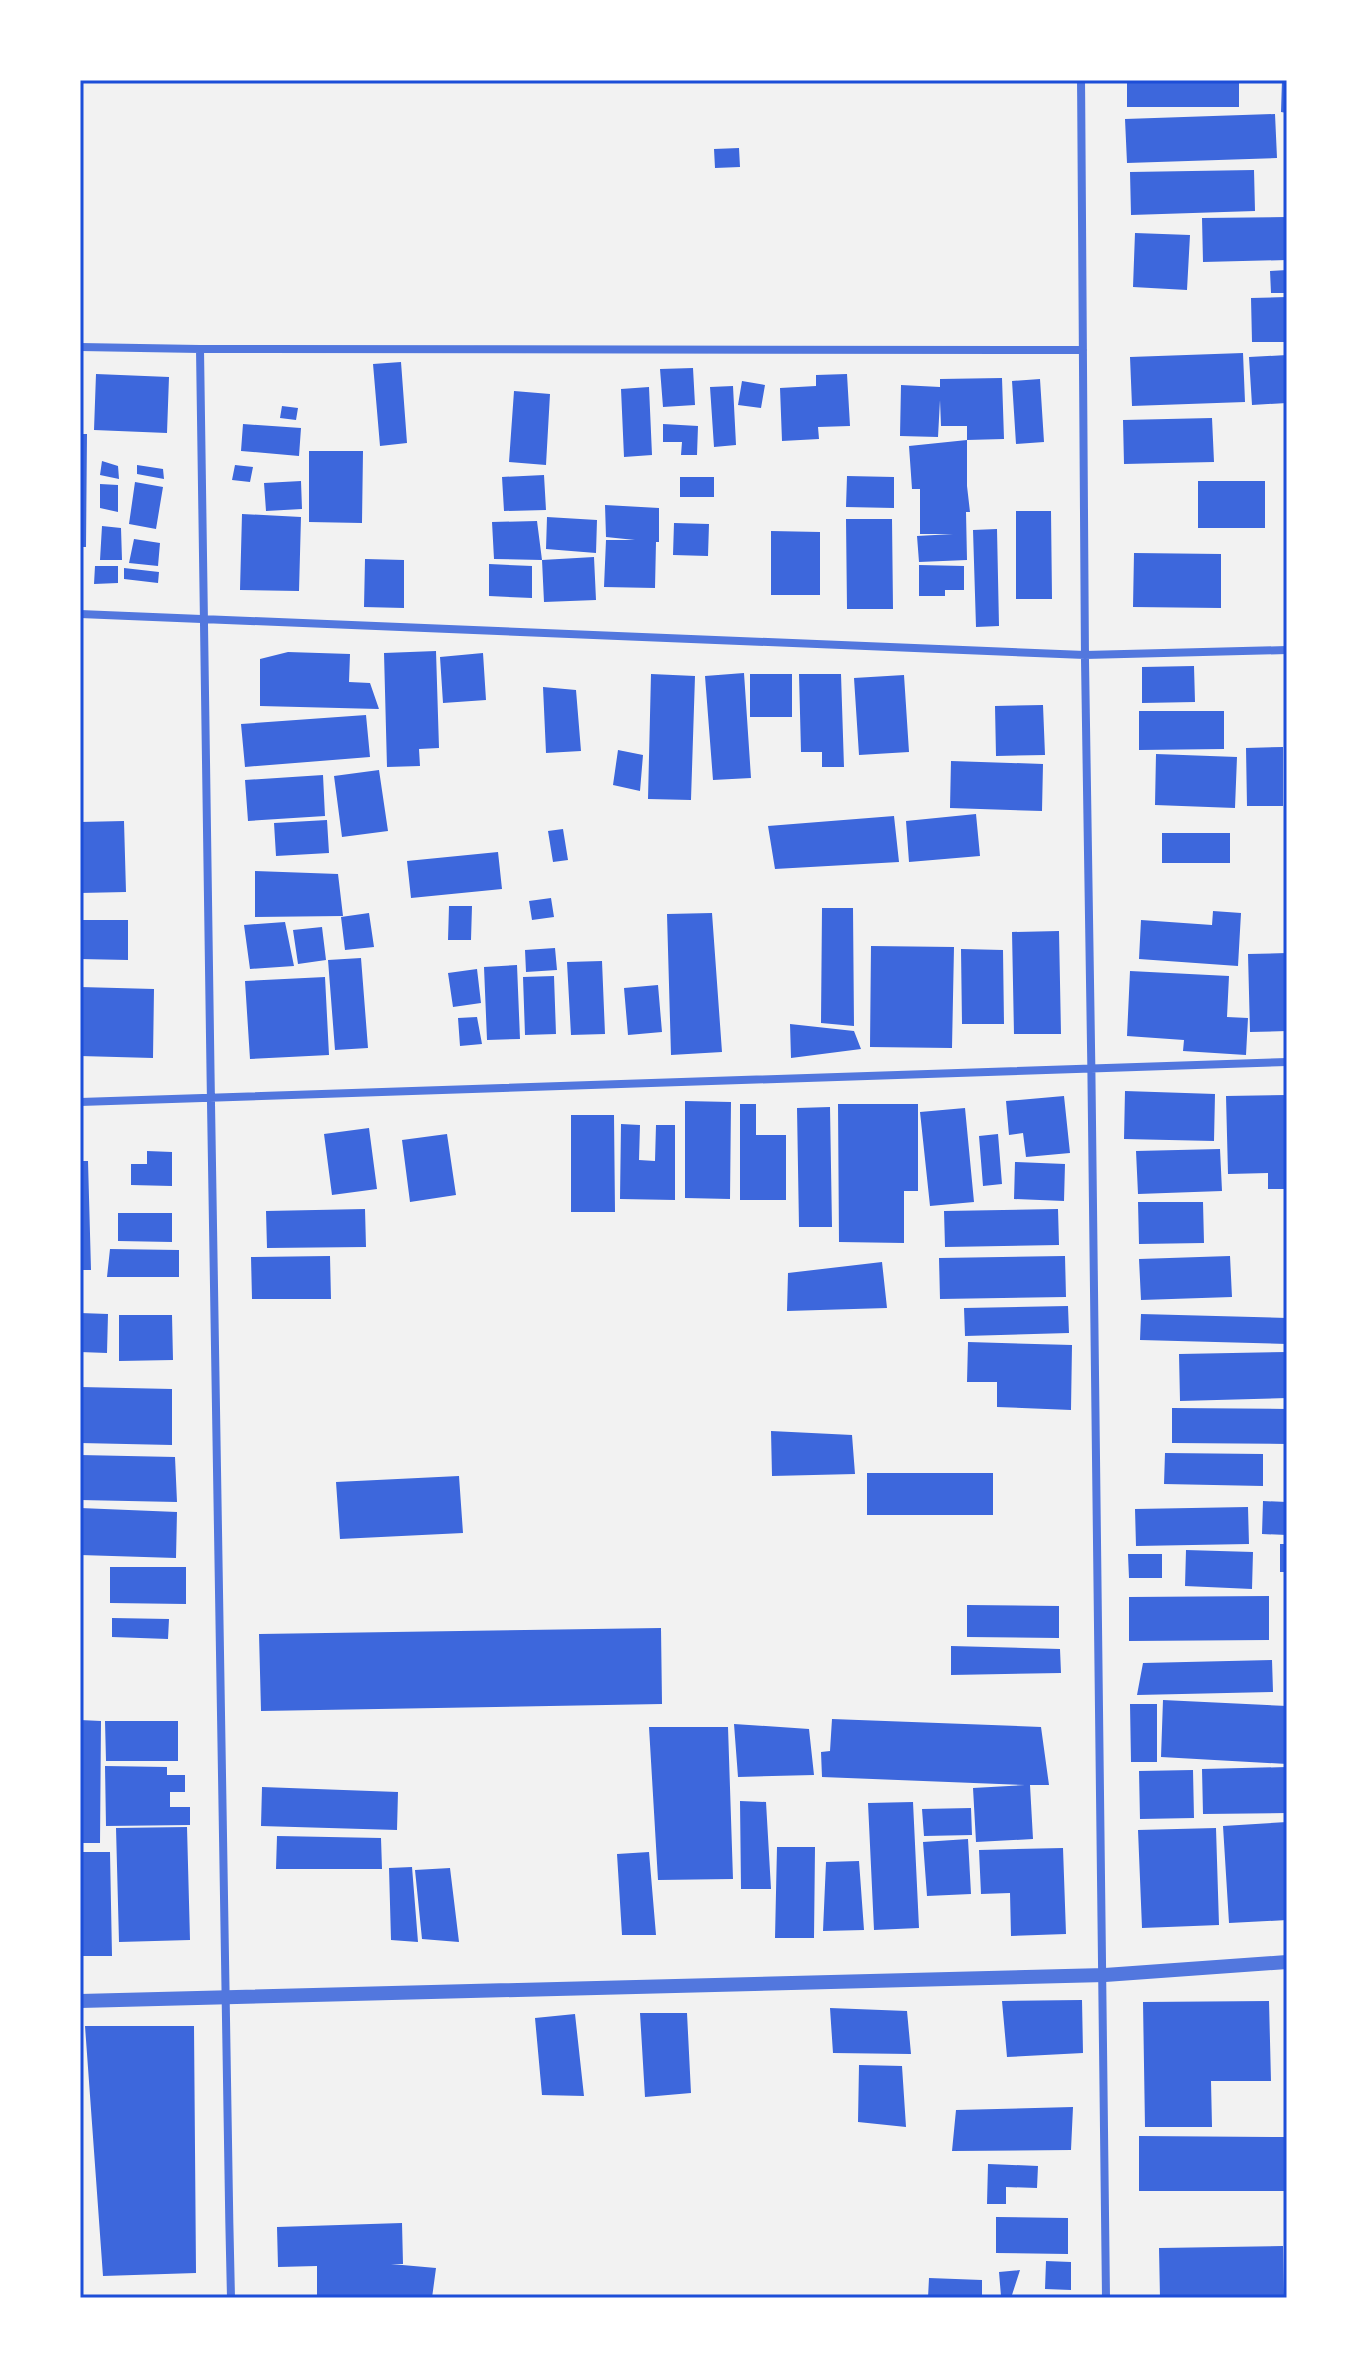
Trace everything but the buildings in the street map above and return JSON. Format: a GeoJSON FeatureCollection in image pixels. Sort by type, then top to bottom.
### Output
{"type":"FeatureCollection","features":[{"type":"Feature","properties":{"kind":"street"},"geometry":{"type":"LineString","coordinates":[[1081,80],[1085,655],[1105,1975],[1106,2298]]}},
{"type":"Feature","properties":{"kind":"street"},"geometry":{"type":"LineString","coordinates":[[80,347],[1083,350]]}},
{"type":"Feature","properties":{"kind":"street"},"geometry":{"type":"LineString","coordinates":[[200,349],[207,621],[210,1098],[231,2298]]}},
{"type":"Feature","properties":{"kind":"street"},"geometry":{"type":"LineString","coordinates":[[80,614],[1085,655],[1287,650]]}},
{"type":"Feature","properties":{"kind":"street"},"geometry":{"type":"LineString","coordinates":[[80,1102],[1287,1062]]}},
{"type":"Feature","properties":{"kind":"street"},"geometry":{"type":"LineString","coordinates":[[80,2001],[1105,1975],[1287,1962]]}}]}
